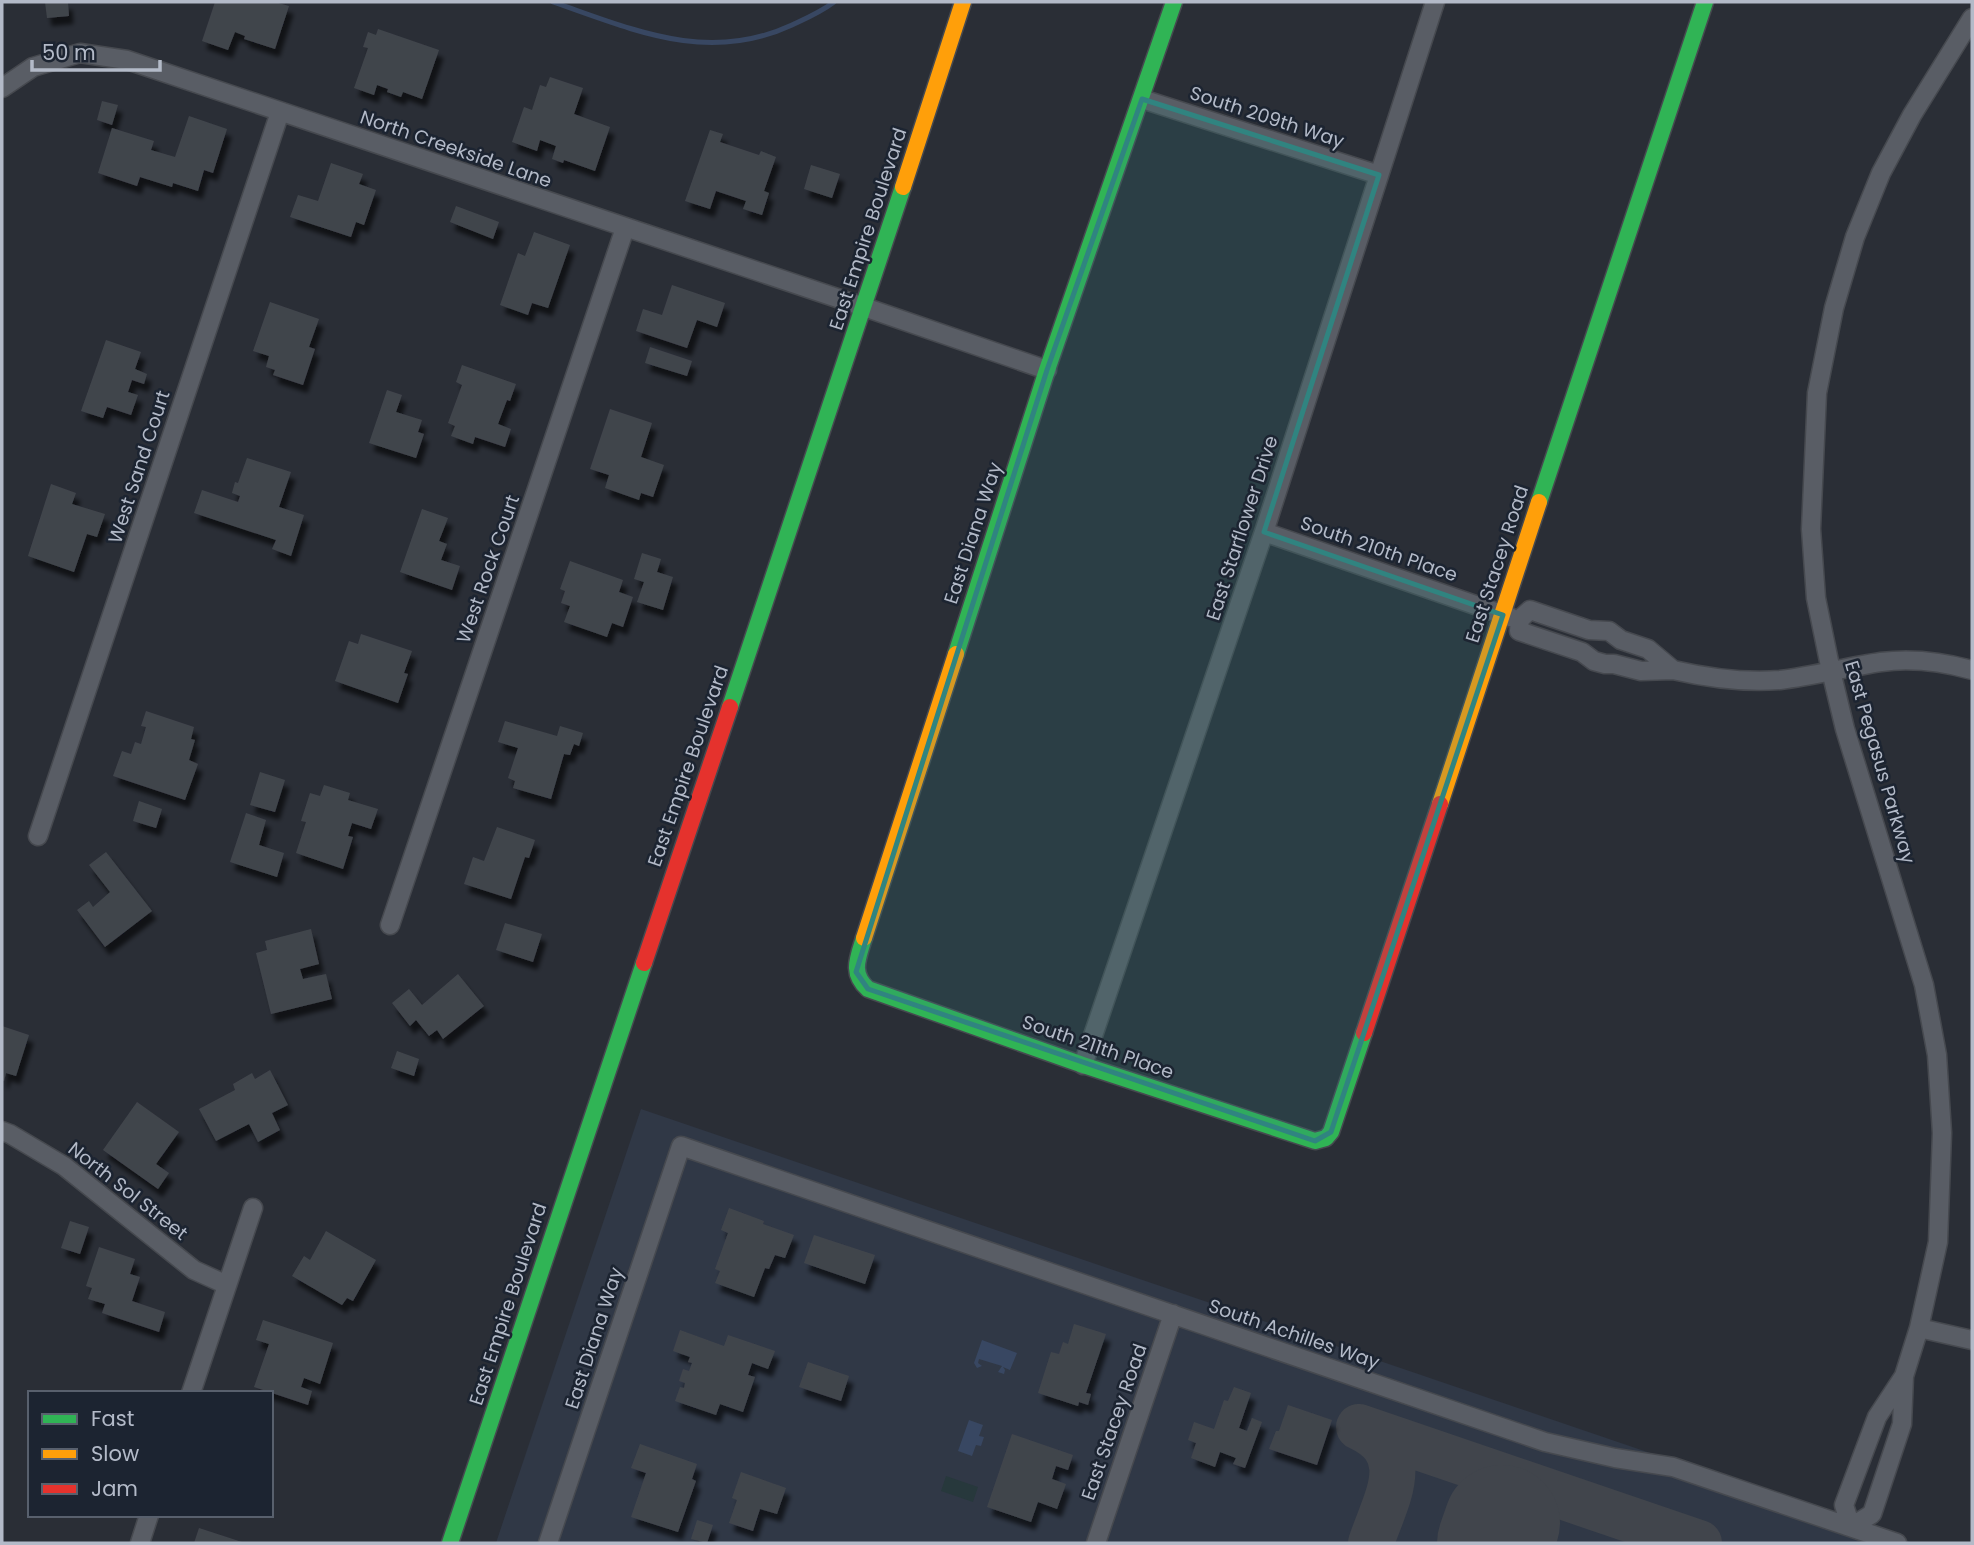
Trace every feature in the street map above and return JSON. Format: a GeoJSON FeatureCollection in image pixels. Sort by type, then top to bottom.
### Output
{"type":"FeatureCollection","features":[{"type":"Feature","properties":{"kind":"street","name":"East Empire Boulevard"},"geometry":{"type":"LineString","coordinates":[[450,1543],[864,307],[963,2]]}},
{"type":"Feature","properties":{"kind":"street","name":"East Diana Way"},"geometry":{"type":"LineString","coordinates":[[860,982],[856,972],[858,958],[1047,370],[1174,2]]}},
{"type":"Feature","properties":{"kind":"street","name":"East Starflower Drive"},"geometry":{"type":"LineString","coordinates":[[1083,1065],[1264,532],[1435,2]]}},
{"type":"Feature","properties":{"kind":"street","name":"East Stacey Road"},"geometry":{"type":"LineString","coordinates":[[1326,1138],[1331,1132],[1511,618],[1705,2]]}},
{"type":"Feature","properties":{"kind":"street","name":"East Pegasus Parkway"},"geometry":{"type":"LineString","coordinates":[[1904,1376],[1877,1417],[1844,1505],[1851,1527],[1872,1514],[1902,1424],[1904,1376],[1919,1328],[1938,1242],[1942,1133],[1937,1055],[1924,985],[1845,729],[1816,598],[1811,529],[1817,393],[1834,308],[1855,237],[1881,173],[1912,115],[1972,18]]}},
{"type":"Feature","properties":{"kind":"street","name":"North Creekside Lane"},"geometry":{"type":"LineString","coordinates":[[2,89],[33,67],[80,53],[127,61],[864,307]]}},
{"type":"Feature","properties":{"kind":"street","name":"South 209th Way"},"geometry":{"type":"LineString","coordinates":[[1142,99],[1379,175]]}},
{"type":"Feature","properties":{"kind":"street","name":"West Sand Court"},"geometry":{"type":"LineString","coordinates":[[38,836],[280,112]]}},
{"type":"Feature","properties":{"kind":"street","name":"West Rock Court"},"geometry":{"type":"LineString","coordinates":[[390,925],[625,228]]}},
{"type":"Feature","properties":{"kind":"street"},"geometry":{"type":"LineString","coordinates":[[864,307],[1047,370]]}},
{"type":"Feature","properties":{"kind":"street","name":"South 210th Place"},"geometry":{"type":"LineString","coordinates":[[1264,532],[1511,618],[1519,631],[1581,652],[1594,662],[1641,671],[1672,670],[1700,677],[1759,681],[1783,680],[1884,662],[1918,661],[1951,664],[1972,670]]}},
{"type":"Feature","properties":{"kind":"street","name":"South 210th Place"},"geometry":{"type":"LineString","coordinates":[[1511,618],[1530,610],[1589,630],[1609,631],[1621,640],[1648,649],[1672,670]]}},
{"type":"Feature","properties":{"kind":"street"},"geometry":{"type":"LineString","coordinates":[[1581,652],[1589,630]]}},
{"type":"Feature","properties":{"kind":"street","name":"South 211th Place"},"geometry":{"type":"LineString","coordinates":[[860,982],[868,989],[1083,1065],[1304,1138],[1315,1141],[1326,1138]]}},
{"type":"Feature","properties":{"kind":"street","name":"North Sol Street"},"geometry":{"type":"LineString","coordinates":[[2,1131],[64,1166],[194,1270],[227,1285]]}},
{"type":"Feature","properties":{"kind":"street","name":"East Diana Way"},"geometry":{"type":"LineString","coordinates":[[548,1543],[681,1146]]}},
{"type":"Feature","properties":{"kind":"street","name":"South Achilles Way"},"geometry":{"type":"LineString","coordinates":[[681,1146],[1545,1442],[1615,1458],[1673,1467],[1898,1543]]}},
{"type":"Feature","properties":{"kind":"street"},"geometry":{"type":"LineString","coordinates":[[192,1391],[253,1208]]}},
{"type":"Feature","properties":{"kind":"street","name":"East Stacey Road"},"geometry":{"type":"LineString","coordinates":[[1096,1543],[1173,1314]]}},
{"type":"Feature","properties":{"kind":"street"},"geometry":{"type":"LineString","coordinates":[[1919,1328],[1972,1340]]}},
{"type":"Feature","properties":{"kind":"street"},"geometry":{"type":"LineString","coordinates":[[140,1543],[148,1517]]}},
{"type":"Feature","properties":{"kind":"highlighted area"},"geometry":{"type":"Polygon","coordinates":[[[1142,99],[1379,175],[1264,532],[1503,615],[1331,1132],[1315,1141],[868,989],[856,972],[1047,370],[1142,99]]]}},
{"type":"Feature","properties":{"kind":"shaded area"},"geometry":{"type":"Polygon","coordinates":[[[641,1109],[1914,1543],[496,1543],[641,1109]]]}},
{"type":"Feature","properties":{"kind":"shaded area"},"geometry":{"type":"Polygon","coordinates":[[[946,1476],[978,1487],[973,1502],[941,1491],[946,1476]]]}},
{"type":"Feature","properties":{"kind":"water"},"geometry":{"type":"Polygon","coordinates":[[[982,1340],[1017,1353],[1010,1370],[1003,1367],[1004,1374],[998,1372],[1002,1366],[979,1359],[978,1363],[982,1366],[977,1368],[974,1363],[982,1340]]]}},
{"type":"Feature","properties":{"kind":"water"},"geometry":{"type":"Polygon","coordinates":[[[969,1420],[983,1425],[979,1436],[984,1437],[981,1446],[976,1445],[972,1456],[958,1451],[969,1420]]]}},
{"type":"Feature","properties":{"kind":"building"},"geometry":{"type":"Polygon","coordinates":[[[45,2],[68,2],[69,16],[47,18],[45,2]]]}},
{"type":"Feature","properties":{"kind":"building"},"geometry":{"type":"Polygon","coordinates":[[[215,2],[275,2],[289,6],[275,49],[244,39],[245,36],[235,32],[228,50],[202,41],[215,2]]]}},
{"type":"Feature","properties":{"kind":"building"},"geometry":{"type":"Polygon","coordinates":[[[378,29],[439,50],[422,99],[403,92],[401,97],[377,85],[374,95],[354,88],[368,48],[363,47],[368,32],[376,35],[378,29]]]}},
{"type":"Feature","properties":{"kind":"building"},"geometry":{"type":"Polygon","coordinates":[[[550,77],[583,88],[574,114],[610,127],[595,171],[564,160],[563,163],[552,159],[556,146],[540,140],[537,151],[512,142],[524,107],[532,110],[540,85],[546,87],[550,77]]]}},
{"type":"Feature","properties":{"kind":"building"},"geometry":{"type":"Polygon","coordinates":[[[102,101],[118,105],[112,125],[97,120],[102,101]]]}},
{"type":"Feature","properties":{"kind":"building"},"geometry":{"type":"Polygon","coordinates":[[[189,116],[227,129],[213,173],[204,170],[198,191],[173,183],[172,187],[140,177],[137,186],[98,173],[112,128],[154,141],[151,150],[175,157],[189,116]]]}},
{"type":"Feature","properties":{"kind":"building"},"geometry":{"type":"Polygon","coordinates":[[[710,130],[723,134],[720,142],[759,155],[761,151],[776,157],[764,191],[769,193],[762,215],[743,209],[746,201],[716,191],[710,209],[685,201],[710,130]]]}},
{"type":"Feature","properties":{"kind":"building"},"geometry":{"type":"Polygon","coordinates":[[[331,163],[363,174],[359,184],[376,190],[364,225],[356,222],[351,237],[290,217],[298,195],[318,201],[331,163]]]}},
{"type":"Feature","properties":{"kind":"building"},"geometry":{"type":"Polygon","coordinates":[[[811,165],[840,174],[832,198],[804,189],[811,165]]]}},
{"type":"Feature","properties":{"kind":"building"},"geometry":{"type":"Polygon","coordinates":[[[456,206],[499,222],[493,239],[450,222],[456,206]]]}},
{"type":"Feature","properties":{"kind":"building"},"geometry":{"type":"Polygon","coordinates":[[[534,232],[570,245],[548,308],[532,303],[528,315],[500,305],[518,253],[525,256],[534,232]]]}},
{"type":"Feature","properties":{"kind":"building"},"geometry":{"type":"Polygon","coordinates":[[[672,285],[725,303],[717,327],[697,320],[687,348],[636,331],[643,309],[662,315],[672,285]]]}},
{"type":"Feature","properties":{"kind":"building"},"geometry":{"type":"Polygon","coordinates":[[[270,302],[319,319],[309,347],[315,349],[303,385],[273,375],[275,370],[266,367],[269,356],[253,351],[270,302]]]}},
{"type":"Feature","properties":{"kind":"building"},"geometry":{"type":"Polygon","coordinates":[[[106,340],[141,352],[135,369],[147,374],[144,384],[132,380],[128,392],[138,395],[131,415],[107,407],[103,418],[81,411],[106,340]]]}},
{"type":"Feature","properties":{"kind":"building"},"geometry":{"type":"Polygon","coordinates":[[[650,347],[692,361],[687,376],[645,363],[650,347]]]}},
{"type":"Feature","properties":{"kind":"building"},"geometry":{"type":"Polygon","coordinates":[[[462,365],[516,384],[498,424],[511,429],[505,447],[475,437],[473,444],[451,436],[455,426],[448,423],[462,385],[456,382],[462,365]]]}},
{"type":"Feature","properties":{"kind":"building"},"geometry":{"type":"Polygon","coordinates":[[[387,390],[402,395],[396,412],[422,420],[418,432],[424,434],[416,458],[369,443],[387,390]]]}},
{"type":"Feature","properties":{"kind":"building"},"geometry":{"type":"Polygon","coordinates":[[[610,409],[652,423],[641,457],[664,465],[653,497],[641,493],[639,500],[605,488],[609,475],[590,469],[610,409]]]}},
{"type":"Feature","properties":{"kind":"building"},"geometry":{"type":"Polygon","coordinates":[[[247,458],[291,472],[279,507],[304,515],[291,556],[272,549],[276,540],[194,513],[202,490],[238,502],[240,496],[232,493],[247,458]]]}},
{"type":"Feature","properties":{"kind":"building"},"geometry":{"type":"Polygon","coordinates":[[[51,484],[76,493],[72,504],[105,514],[97,537],[87,534],[74,572],[28,556],[51,484]]]}},
{"type":"Feature","properties":{"kind":"building"},"geometry":{"type":"Polygon","coordinates":[[[422,509],[448,518],[439,541],[447,544],[441,560],[460,566],[452,590],[400,572],[422,509]]]}},
{"type":"Feature","properties":{"kind":"building"},"geometry":{"type":"Polygon","coordinates":[[[642,553],[661,559],[657,572],[673,577],[663,610],[637,602],[644,582],[634,579],[642,553]]]}},
{"type":"Feature","properties":{"kind":"building"},"geometry":{"type":"Polygon","coordinates":[[[570,561],[623,580],[619,592],[633,597],[623,627],[612,623],[607,637],[564,622],[570,606],[561,603],[565,591],[560,589],[570,561]]]}},
{"type":"Feature","properties":{"kind":"building"},"geometry":{"type":"Polygon","coordinates":[[[361,634],[412,651],[404,673],[408,674],[398,703],[335,681],[349,641],[358,644],[361,634]]]}},
{"type":"Feature","properties":{"kind":"building"},"geometry":{"type":"Polygon","coordinates":[[[146,711],[194,727],[191,739],[195,740],[189,760],[198,764],[185,800],[113,776],[122,751],[131,754],[135,742],[141,744],[146,727],[141,726],[146,711]]]}},
{"type":"Feature","properties":{"kind":"building"},"geometry":{"type":"Polygon","coordinates":[[[505,721],[557,736],[560,726],[583,733],[579,746],[574,744],[570,755],[564,754],[551,799],[513,788],[515,781],[508,778],[518,748],[498,742],[505,721]]]}},
{"type":"Feature","properties":{"kind":"building"},"geometry":{"type":"Polygon","coordinates":[[[260,772],[285,780],[275,812],[250,805],[260,772]]]}},
{"type":"Feature","properties":{"kind":"building"},"geometry":{"type":"Polygon","coordinates":[[[324,785],[350,793],[348,800],[378,809],[371,829],[352,823],[348,836],[353,837],[343,869],[296,853],[306,822],[301,821],[310,793],[320,796],[324,785]]]}},
{"type":"Feature","properties":{"kind":"building"},"geometry":{"type":"Polygon","coordinates":[[[139,801],[162,809],[156,828],[133,821],[139,801]]]}},
{"type":"Feature","properties":{"kind":"building"},"geometry":{"type":"Polygon","coordinates":[[[246,813],[266,820],[259,845],[284,853],[277,877],[230,862],[246,813]]]}},
{"type":"Feature","properties":{"kind":"building"},"geometry":{"type":"Polygon","coordinates":[[[497,827],[535,840],[529,858],[525,857],[511,899],[464,884],[473,857],[484,861],[497,827]]]}},
{"type":"Feature","properties":{"kind":"building"},"geometry":{"type":"Polygon","coordinates":[[[106,852],[152,911],[105,947],[77,910],[89,901],[93,907],[110,892],[89,865],[106,852]]]}},
{"type":"Feature","properties":{"kind":"building"},"geometry":{"type":"Polygon","coordinates":[[[505,923],[542,934],[533,962],[496,950],[505,923]]]}},
{"type":"Feature","properties":{"kind":"building"},"geometry":{"type":"Polygon","coordinates":[[[311,929],[319,964],[300,969],[303,979],[326,974],[332,999],[271,1014],[256,953],[267,950],[265,941],[311,929]]]}},
{"type":"Feature","properties":{"kind":"building"},"geometry":{"type":"Polygon","coordinates":[[[458,974],[484,1006],[443,1039],[437,1030],[429,1036],[416,1020],[410,1026],[392,1003],[409,989],[422,1005],[458,974]]]}},
{"type":"Feature","properties":{"kind":"building"},"geometry":{"type":"Polygon","coordinates":[[[2,1026],[29,1035],[16,1076],[6,1073],[4,1081],[2,1080],[2,1026]]]}},
{"type":"Feature","properties":{"kind":"building"},"geometry":{"type":"Polygon","coordinates":[[[397,1051],[419,1059],[414,1076],[391,1068],[397,1051]]]}},
{"type":"Feature","properties":{"kind":"building"},"geometry":{"type":"Polygon","coordinates":[[[270,1070],[288,1105],[272,1113],[280,1130],[258,1142],[249,1124],[216,1141],[199,1109],[235,1090],[233,1084],[252,1073],[255,1079],[270,1070]]]}},
{"type":"Feature","properties":{"kind":"building"},"geometry":{"type":"Polygon","coordinates":[[[137,1102],[179,1132],[156,1164],[169,1173],[158,1189],[103,1150],[137,1102]]]}},
{"type":"Feature","properties":{"kind":"building"},"geometry":{"type":"Polygon","coordinates":[[[729,1208],[794,1235],[785,1258],[775,1255],[769,1269],[765,1268],[754,1297],[715,1283],[720,1271],[715,1269],[728,1233],[721,1230],[729,1208]]]}},
{"type":"Feature","properties":{"kind":"building"},"geometry":{"type":"Polygon","coordinates":[[[70,1221],[89,1227],[80,1254],[61,1248],[70,1221]]]}},
{"type":"Feature","properties":{"kind":"building"},"geometry":{"type":"Polygon","coordinates":[[[326,1231],[376,1260],[353,1301],[347,1298],[342,1305],[292,1276],[304,1256],[310,1260],[326,1231]]]}},
{"type":"Feature","properties":{"kind":"building"},"geometry":{"type":"Polygon","coordinates":[[[814,1235],[875,1255],[865,1284],[804,1263],[814,1235]]]}},
{"type":"Feature","properties":{"kind":"building"},"geometry":{"type":"Polygon","coordinates":[[[99,1247],[135,1259],[130,1274],[140,1277],[132,1301],[165,1312],[159,1332],[102,1313],[105,1304],[88,1299],[92,1288],[86,1286],[99,1247]]]}},
{"type":"Feature","properties":{"kind":"building"},"geometry":{"type":"Polygon","coordinates":[[[263,1320],[333,1343],[320,1384],[304,1378],[301,1387],[312,1391],[308,1405],[273,1393],[273,1391],[254,1387],[269,1344],[256,1340],[263,1320]]]}},
{"type":"Feature","properties":{"kind":"building"},"geometry":{"type":"Polygon","coordinates":[[[1074,1324],[1106,1334],[1086,1393],[1091,1394],[1088,1405],[1079,1402],[1078,1406],[1038,1393],[1051,1352],[1059,1354],[1063,1342],[1068,1344],[1074,1324]]]}},
{"type":"Feature","properties":{"kind":"building"},"geometry":{"type":"Polygon","coordinates":[[[680,1330],[724,1346],[728,1335],[775,1351],[768,1369],[752,1363],[748,1375],[755,1377],[743,1412],[720,1404],[716,1415],[675,1401],[680,1387],[684,1388],[685,1383],[679,1381],[683,1369],[689,1371],[692,1363],[688,1362],[690,1357],[673,1351],[680,1330]]]}},
{"type":"Feature","properties":{"kind":"building"},"geometry":{"type":"Polygon","coordinates":[[[808,1362],[849,1376],[841,1401],[799,1387],[808,1362]]]}},
{"type":"Feature","properties":{"kind":"building"},"geometry":{"type":"Polygon","coordinates":[[[1234,1387],[1251,1393],[1239,1428],[1247,1431],[1252,1418],[1262,1422],[1245,1468],[1233,1464],[1236,1458],[1220,1452],[1215,1467],[1191,1458],[1196,1443],[1188,1440],[1194,1422],[1214,1429],[1224,1400],[1228,1401],[1234,1387]]]}},
{"type":"Feature","properties":{"kind":"building"},"geometry":{"type":"Polygon","coordinates":[[[1288,1405],[1332,1420],[1317,1465],[1269,1449],[1288,1405]]]}},
{"type":"Feature","properties":{"kind":"building"},"geometry":{"type":"Polygon","coordinates":[[[1012,1434],[1073,1455],[1068,1470],[1056,1466],[1052,1479],[1066,1484],[1057,1509],[1038,1502],[1031,1522],[987,1507],[1012,1434]]]}},
{"type":"Feature","properties":{"kind":"building"},"geometry":{"type":"Polygon","coordinates":[[[640,1444],[697,1464],[692,1479],[696,1481],[678,1532],[631,1517],[646,1473],[631,1468],[640,1444]]]}},
{"type":"Feature","properties":{"kind":"building"},"geometry":{"type":"Polygon","coordinates":[[[741,1472],[786,1488],[777,1514],[760,1509],[753,1531],[729,1523],[737,1500],[732,1498],[741,1472]]]}},
{"type":"Feature","properties":{"kind":"building"},"geometry":{"type":"Polygon","coordinates":[[[697,1520],[713,1525],[707,1543],[691,1539],[697,1520]]]}},
{"type":"Feature","properties":{"kind":"building"},"geometry":{"type":"Polygon","coordinates":[[[199,1528],[245,1543],[194,1543],[199,1528]]]}},
{"type":"Feature","properties":{"kind":"waterway"},"geometry":{"type":"LineString","coordinates":[[553,2],[642,32],[701,42],[731,42],[761,36],[803,20],[834,2]]}},
{"type":"Feature","properties":{"kind":"taxiway"},"geometry":{"type":"LineString","coordinates":[[1359,1427],[1699,1543]]}},
{"type":"Feature","properties":{"kind":"taxiway"},"geometry":{"type":"LineString","coordinates":[[1359,1427],[1376,1438],[1387,1450],[1392,1464],[1389,1494],[1371,1543]]}},
{"type":"Feature","properties":{"kind":"taxiway"},"geometry":{"type":"LineString","coordinates":[[1470,1465],[1486,1475],[1501,1495],[1502,1523]]}},
{"type":"Feature","properties":{"kind":"runway"},"geometry":{"type":"LineString","coordinates":[[1495,1543],[1502,1523]]}},
{"type":"Feature","properties":{"kind":"traffic: fast"},"geometry":{"type":"LineString","coordinates":[[956,654],[1047,370],[1174,2]]}},
{"type":"Feature","properties":{"kind":"traffic: fast"},"geometry":{"type":"LineString","coordinates":[[1539,502],[1705,2]]}},
{"type":"Feature","properties":{"kind":"traffic: fast"},"geometry":{"type":"LineString","coordinates":[[730,707],[903,187]]}},
{"type":"Feature","properties":{"kind":"traffic: fast"},"geometry":{"type":"LineString","coordinates":[[864,938],[857,971],[868,989],[1083,1065],[1315,1141],[1326,1138],[1331,1132],[1364,1033]]}},
{"type":"Feature","properties":{"kind":"traffic: fast"},"geometry":{"type":"LineString","coordinates":[[450,1543],[644,963]]}},
{"type":"Feature","properties":{"kind":"traffic: slow"},"geometry":{"type":"LineString","coordinates":[[903,187],[963,2]]}},
{"type":"Feature","properties":{"kind":"traffic: slow"},"geometry":{"type":"LineString","coordinates":[[1440,804],[1539,502]]}},
{"type":"Feature","properties":{"kind":"traffic: slow"},"geometry":{"type":"LineString","coordinates":[[864,938],[956,654]]}},
{"type":"Feature","properties":{"kind":"traffic: jam"},"geometry":{"type":"LineString","coordinates":[[644,963],[730,707]]}},
{"type":"Feature","properties":{"kind":"traffic: jam"},"geometry":{"type":"LineString","coordinates":[[1364,1033],[1440,804]]}}]}
